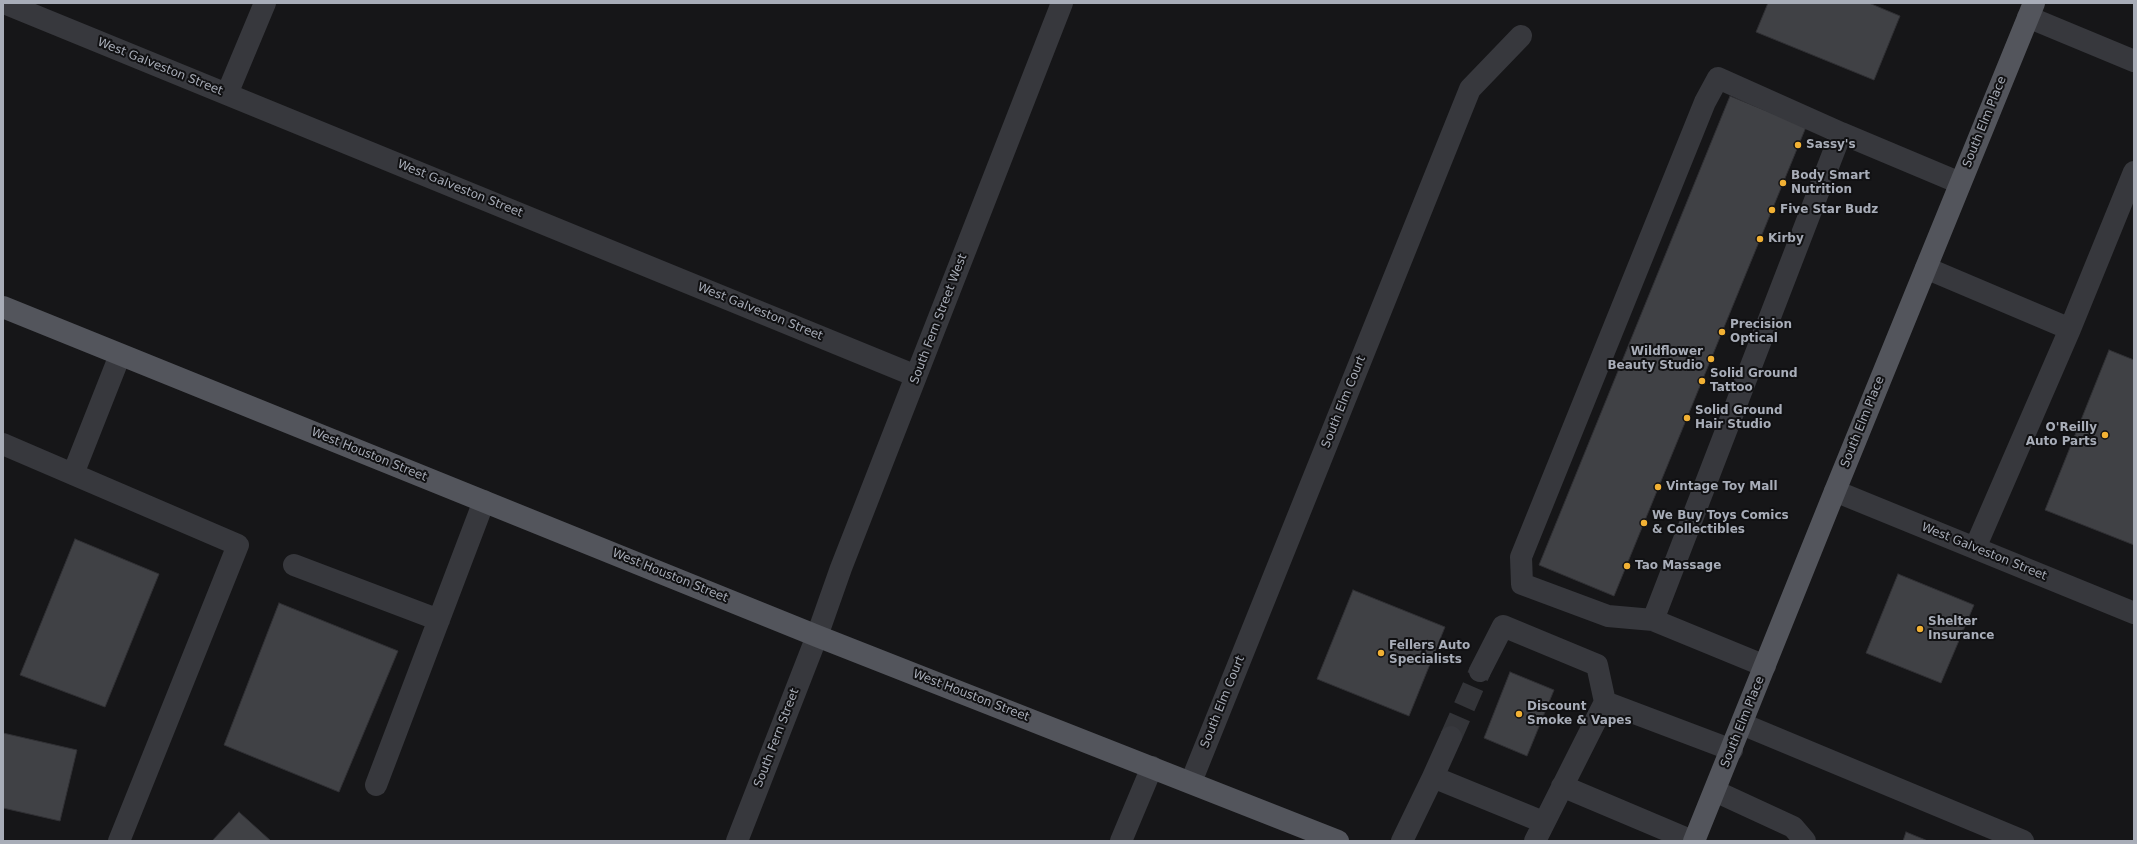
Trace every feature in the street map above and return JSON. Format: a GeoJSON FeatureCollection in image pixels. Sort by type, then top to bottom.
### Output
{"type":"FeatureCollection","features":[{"type":"Feature","properties":{"kind":"main road","name":"South Elm Place"},"geometry":{"type":"LineString","coordinates":[[1693,841],[1732,750],[1835,491],[2031,10]]}},
{"type":"Feature","properties":{"kind":"main road","name":"West Houston Street"},"geometry":{"type":"LineString","coordinates":[[3,307],[817,636],[1338,841]]}},
{"type":"Feature","properties":{"kind":"street","name":"West Galveston Street"},"geometry":{"type":"LineString","coordinates":[[4,3],[916,376]]}},
{"type":"Feature","properties":{"kind":"street"},"geometry":{"type":"LineString","coordinates":[[227,94],[265,3]]}},
{"type":"Feature","properties":{"kind":"street","name":"South Fern Street West"},"geometry":{"type":"LineString","coordinates":[[817,636],[841,568],[1062,3]]}},
{"type":"Feature","properties":{"kind":"street"},"geometry":{"type":"LineString","coordinates":[[2031,10],[2134,60]]}},
{"type":"Feature","properties":{"kind":"street","name":"South Elm Court"},"geometry":{"type":"LineString","coordinates":[[1191,782],[1470,89],[1521,36]]}},
{"type":"Feature","properties":{"kind":"street"},"geometry":{"type":"LineString","coordinates":[[1765,666],[1653,620],[1608,616],[1522,584],[1521,557],[1705,102],[1718,78],[1841,133],[1960,183]]}},
{"type":"Feature","properties":{"kind":"street"},"geometry":{"type":"LineString","coordinates":[[1653,620],[1841,133]]}},
{"type":"Feature","properties":{"kind":"street"},"geometry":{"type":"LineString","coordinates":[[1976,548],[2070,329],[2134,172]]}},
{"type":"Feature","properties":{"kind":"street"},"geometry":{"type":"LineString","coordinates":[[1926,268],[2070,329]]}},
{"type":"Feature","properties":{"kind":"street"},"geometry":{"type":"LineString","coordinates":[[73,474],[120,355]]}},
{"type":"Feature","properties":{"kind":"street"},"geometry":{"type":"LineString","coordinates":[[3,444],[238,546],[120,841]]}},
{"type":"Feature","properties":{"kind":"street","name":"West Galveston Street"},"geometry":{"type":"LineString","coordinates":[[1835,491],[2134,613]]}},
{"type":"Feature","properties":{"kind":"street"},"geometry":{"type":"LineString","coordinates":[[376,785],[484,501]]}},
{"type":"Feature","properties":{"kind":"street"},"geometry":{"type":"LineString","coordinates":[[294,565],[439,620]]}},
{"type":"Feature","properties":{"kind":"street"},"geometry":{"type":"LineString","coordinates":[[1432,776],[1539,832],[1605,702],[1596,665],[1504,626],[1480,671]]}},
{"type":"Feature","properties":{"kind":"street","name":"South Fern Street"},"geometry":{"type":"LineString","coordinates":[[737,841],[817,636]]}},
{"type":"Feature","properties":{"kind":"street"},"geometry":{"type":"LineString","coordinates":[[1605,702],[1732,750]]}},
{"type":"Feature","properties":{"kind":"street"},"geometry":{"type":"LineString","coordinates":[[1742,724],[2023,841]]}},
{"type":"Feature","properties":{"kind":"street"},"geometry":{"type":"LineString","coordinates":[[1402,841],[1451,737]]}},
{"type":"Feature","properties":{"kind":"street"},"geometry":{"type":"LineString","coordinates":[[1121,841],[1152,767]]}},
{"type":"Feature","properties":{"kind":"street"},"geometry":{"type":"LineString","coordinates":[[1562,786],[1693,841]]}},
{"type":"Feature","properties":{"kind":"street"},"geometry":{"type":"LineString","coordinates":[[1715,791],[1793,827],[1805,841]]}},
{"type":"Feature","properties":{"kind":"building"},"geometry":{"type":"Polygon","coordinates":[[[1768,3],[1869,3],[1900,16],[1874,80],[1756,32],[1768,3]]]}},
{"type":"Feature","properties":{"kind":"building"},"geometry":{"type":"Polygon","coordinates":[[[1730,96],[1806,127],[1614,596],[1539,565],[1730,96]]]}},
{"type":"Feature","properties":{"kind":"building","name":"O'Reilly Auto Parts"},"geometry":{"type":"Polygon","coordinates":[[[2109,350],[2134,360],[2134,545],[2045,510],[2109,350]]]}},
{"type":"Feature","properties":{"kind":"building"},"geometry":{"type":"Polygon","coordinates":[[[75,539],[159,574],[105,707],[20,675],[75,539]]]}},
{"type":"Feature","properties":{"kind":"building","name":"Shelter Insurance"},"geometry":{"type":"Polygon","coordinates":[[[1898,574],[1974,605],[1941,683],[1866,653],[1898,574]]]}},
{"type":"Feature","properties":{"kind":"building","name":"Fellers Auto Specialists"},"geometry":{"type":"Polygon","coordinates":[[[1353,590],[1445,627],[1409,716],[1317,679],[1353,590]]]}},
{"type":"Feature","properties":{"kind":"building"},"geometry":{"type":"Polygon","coordinates":[[[279,603],[398,651],[339,792],[224,745],[279,603]]]}},
{"type":"Feature","properties":{"kind":"building","name":"Discount Smoke & Vapes"},"geometry":{"type":"Polygon","coordinates":[[[1510,672],[1554,690],[1527,756],[1484,738],[1510,672]]]}},
{"type":"Feature","properties":{"kind":"building"},"geometry":{"type":"Polygon","coordinates":[[[3,733],[77,750],[60,821],[3,808],[3,733]]]}},
{"type":"Feature","properties":{"kind":"building"},"geometry":{"type":"Polygon","coordinates":[[[239,812],[271,841],[212,841],[239,812]]]}},
{"type":"Feature","properties":{"kind":"building"},"geometry":{"type":"Polygon","coordinates":[[[1906,832],[1928,841],[1903,841],[1906,832]]]}},
{"type":"Feature","properties":{"kind":"tunnel"},"geometry":{"type":"LineString","coordinates":[[1451,737],[1480,671]]}},
{"type":"Feature","properties":{"kind":"place","name":"Sassy's"},"geometry":{"type":"Point","coordinates":[1798,145]}},
{"type":"Feature","properties":{"kind":"place","name":"Body Smart Nutrition"},"geometry":{"type":"Point","coordinates":[1783,183]}},
{"type":"Feature","properties":{"kind":"place","name":"Five Star Budz"},"geometry":{"type":"Point","coordinates":[1772,210]}},
{"type":"Feature","properties":{"kind":"place","name":"Kirby"},"geometry":{"type":"Point","coordinates":[1760,239]}},
{"type":"Feature","properties":{"kind":"place","name":"Precision Optical"},"geometry":{"type":"Point","coordinates":[1722,332]}},
{"type":"Feature","properties":{"kind":"place","name":"Wildflower Beauty Studio"},"geometry":{"type":"Point","coordinates":[1711,359]}},
{"type":"Feature","properties":{"kind":"place","name":"Solid Ground Tattoo"},"geometry":{"type":"Point","coordinates":[1702,381]}},
{"type":"Feature","properties":{"kind":"place","name":"Solid Ground Hair Studio"},"geometry":{"type":"Point","coordinates":[1687,418]}},
{"type":"Feature","properties":{"kind":"place","name":"O'Reilly Auto Parts"},"geometry":{"type":"Point","coordinates":[2105,435]}},
{"type":"Feature","properties":{"kind":"place","name":"Vintage Toy Mall"},"geometry":{"type":"Point","coordinates":[1658,487]}},
{"type":"Feature","properties":{"kind":"place","name":"We Buy Toys Comics & Collectibles"},"geometry":{"type":"Point","coordinates":[1644,523]}},
{"type":"Feature","properties":{"kind":"place","name":"Tao Massage"},"geometry":{"type":"Point","coordinates":[1627,566]}},
{"type":"Feature","properties":{"kind":"place","name":"Shelter Insurance"},"geometry":{"type":"Point","coordinates":[1920,629]}},
{"type":"Feature","properties":{"kind":"place","name":"Fellers Auto Specialists"},"geometry":{"type":"Point","coordinates":[1381,653]}},
{"type":"Feature","properties":{"kind":"place","name":"Discount Smoke & Vapes"},"geometry":{"type":"Point","coordinates":[1519,714]}}]}
